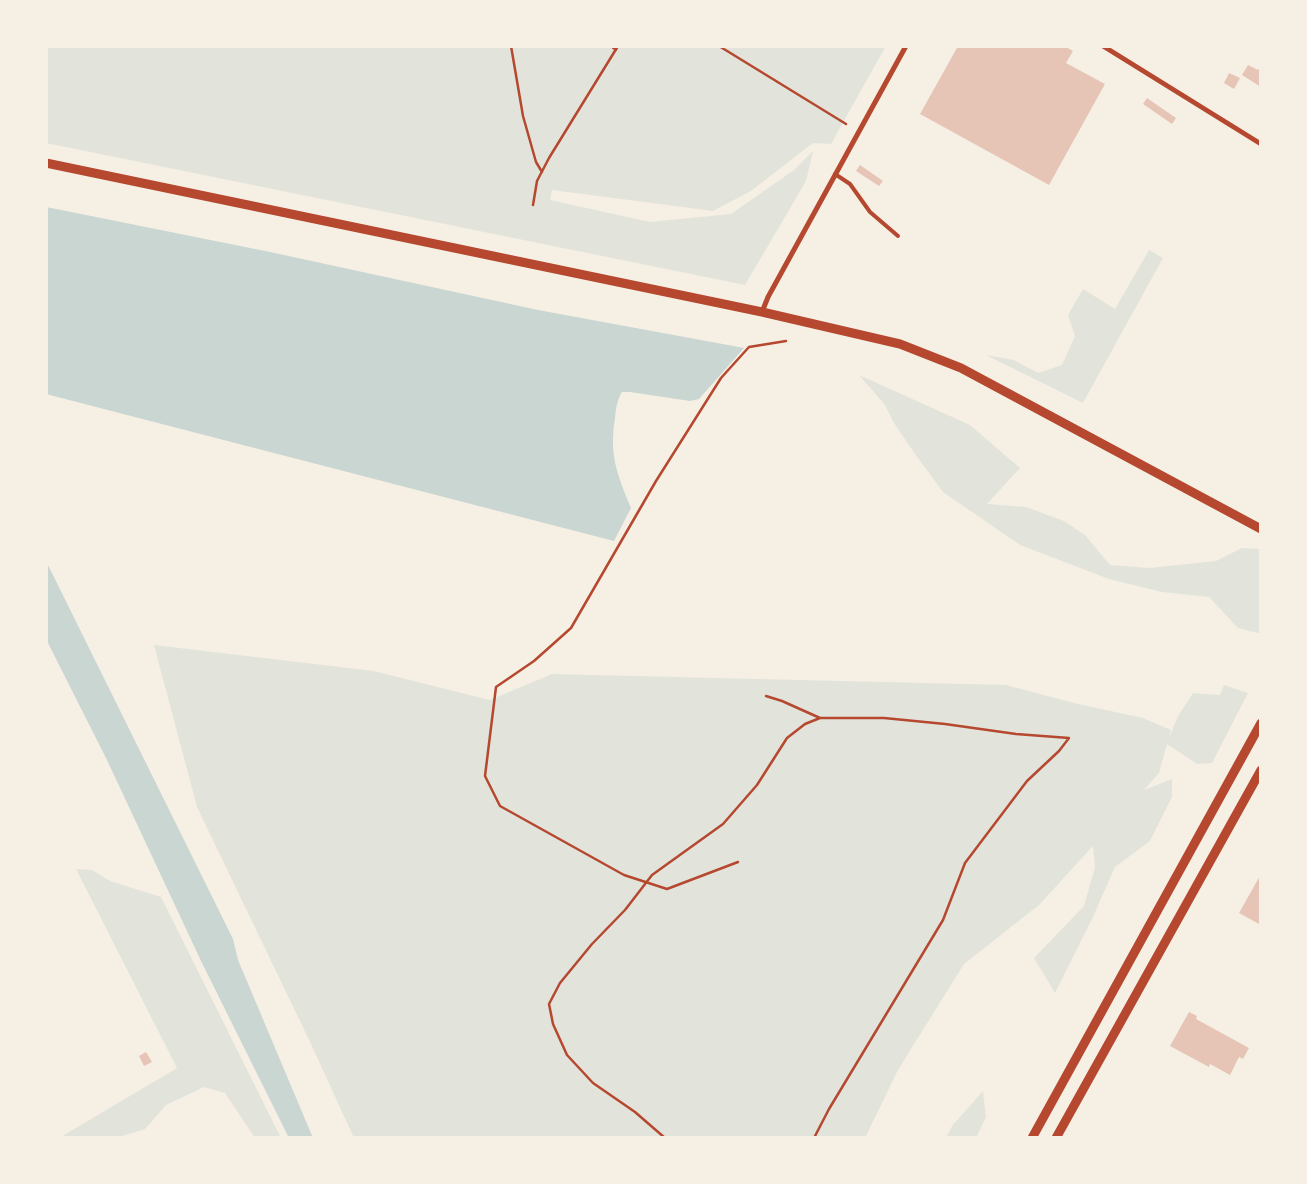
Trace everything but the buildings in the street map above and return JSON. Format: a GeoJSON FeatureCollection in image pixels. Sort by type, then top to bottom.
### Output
{"type":"FeatureCollection","features":[{"type":"Feature","properties":{"kind":"street"},"geometry":{"type":"LineString","coordinates":[[762,312],[768,297],[906,46]]}},
{"type":"Feature","properties":{"kind":"street"},"geometry":{"type":"LineString","coordinates":[[1103,46],[1261,144]]}},
{"type":"Feature","properties":{"kind":"street"},"geometry":{"type":"LineString","coordinates":[[46,164],[762,312],[900,344],[961,368],[1261,529]]}},
{"type":"Feature","properties":{"kind":"street"},"geometry":{"type":"LineString","coordinates":[[1032,1138],[1261,723]]}},
{"type":"Feature","properties":{"kind":"street"},"geometry":{"type":"LineString","coordinates":[[1056,1138],[1261,770]]}},
{"type":"Feature","properties":{"kind":"lane"},"geometry":{"type":"LineString","coordinates":[[835,174],[850,184],[870,212],[898,236]]}},
{"type":"Feature","properties":{"kind":"path"},"geometry":{"type":"LineString","coordinates":[[511,46],[522,116],[536,162],[542,172]]}},
{"type":"Feature","properties":{"kind":"path"},"geometry":{"type":"LineString","coordinates":[[611,46],[616,50]]}},
{"type":"Feature","properties":{"kind":"path"},"geometry":{"type":"LineString","coordinates":[[532,205],[537,181],[618,46]]}},
{"type":"Feature","properties":{"kind":"path"},"geometry":{"type":"LineString","coordinates":[[719,46],[846,124]]}},
{"type":"Feature","properties":{"kind":"path"},"geometry":{"type":"LineString","coordinates":[[738,862],[667,889],[624,875],[500,806],[485,776],[496,687],[534,661],[572,628],[656,481],[721,378],[749,348],[786,341]]}},
{"type":"Feature","properties":{"kind":"path"},"geometry":{"type":"LineString","coordinates":[[766,696],[820,718]]}},
{"type":"Feature","properties":{"kind":"path"},"geometry":{"type":"LineString","coordinates":[[665,1138],[635,1112],[593,1083],[567,1055],[553,1024],[549,1004],[566,976],[652,875],[724,824],[757,785],[787,738],[805,724],[820,718],[884,718],[1016,734],[1069,738],[1059,751],[1027,780],[965,863],[943,920],[828,1109],[814,1138]]}},
{"type":"Feature","properties":{"kind":"shaded area"},"geometry":{"type":"Polygon","coordinates":[[[46,46],[886,46],[831,144],[813,143],[751,191],[713,211],[552,190],[550,200],[650,222],[731,214],[794,170],[813,151],[806,181],[745,285],[46,143],[46,46]]]}},
{"type":"Feature","properties":{"kind":"shaded area"},"geometry":{"type":"Polygon","coordinates":[[[46,207],[270,252],[538,310],[744,348],[699,399],[690,401],[622,392],[616,411],[613,443],[618,474],[631,508],[614,541],[46,394],[46,207]]]}},
{"type":"Feature","properties":{"kind":"shaded area"},"geometry":{"type":"Polygon","coordinates":[[[1149,250],[1163,258],[1083,403],[986,355],[1014,360],[1038,373],[1062,365],[1075,336],[1068,315],[1083,289],[1115,309],[1149,250]]]}},
{"type":"Feature","properties":{"kind":"shaded area"},"geometry":{"type":"Polygon","coordinates":[[[859,375],[970,425],[1020,468],[987,504],[1026,507],[1064,521],[1085,535],[1110,565],[1150,568],[1216,561],[1242,548],[1261,549],[1261,634],[1238,628],[1209,597],[1162,592],[1109,579],[1020,545],[943,492],[894,423],[885,405],[859,375]]]}},
{"type":"Feature","properties":{"kind":"shaded area"},"geometry":{"type":"Polygon","coordinates":[[[46,561],[233,939],[238,960],[313,1138],[289,1138],[202,963],[107,760],[46,639],[46,561]]]}},
{"type":"Feature","properties":{"kind":"shaded area"},"geometry":{"type":"Polygon","coordinates":[[[154,645],[374,671],[490,700],[552,674],[1006,685],[1078,704],[1143,718],[1171,730],[1169,738],[1178,716],[1193,693],[1220,695],[1224,685],[1248,693],[1212,763],[1197,764],[1167,744],[1159,773],[1144,790],[1172,779],[1172,797],[1150,841],[1115,867],[1092,919],[1055,993],[1034,958],[1084,906],[1095,867],[1093,846],[1039,905],[964,964],[898,1070],[865,1138],[354,1138],[197,807],[154,645]]]}},
{"type":"Feature","properties":{"kind":"shaded area"},"geometry":{"type":"Polygon","coordinates":[[[76,869],[92,870],[110,881],[161,897],[281,1138],[255,1138],[225,1093],[204,1087],[166,1105],[145,1129],[116,1138],[59,1138],[177,1068],[76,869]]]}},
{"type":"Feature","properties":{"kind":"shaded area"},"geometry":{"type":"Polygon","coordinates":[[[983,1091],[986,1117],[976,1138],[946,1138],[952,1126],[983,1091]]]}}]}
